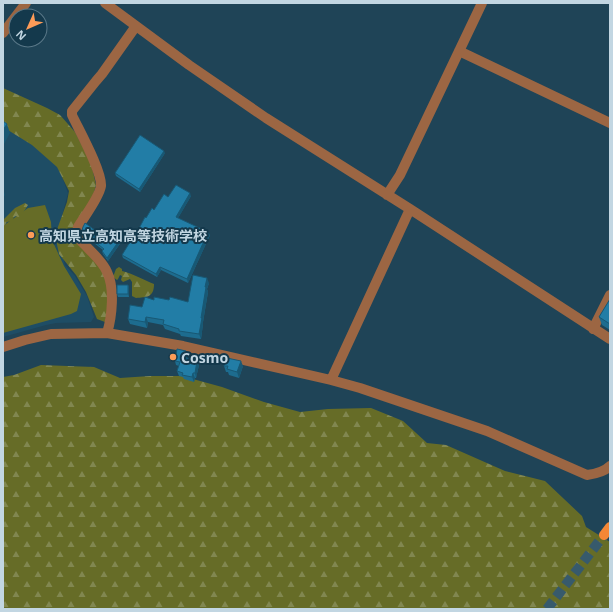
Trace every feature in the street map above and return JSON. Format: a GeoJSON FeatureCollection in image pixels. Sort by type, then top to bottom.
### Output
{"type":"FeatureCollection","features":[{"type":"Feature","properties":{"kind":"street"},"geometry":{"type":"LineString","coordinates":[[105,3],[189,65],[266,118],[410,209],[610,339]]}},
{"type":"Feature","properties":{"kind":"street"},"geometry":{"type":"LineString","coordinates":[[387,195],[400,175],[482,3]]}},
{"type":"Feature","properties":{"kind":"street"},"geometry":{"type":"LineString","coordinates":[[107,333],[110,326],[112,303],[109,276],[105,268],[79,238],[76,231],[98,194],[101,186],[100,178],[72,111],[102,74],[136,26]]}},
{"type":"Feature","properties":{"kind":"street"},"geometry":{"type":"LineString","coordinates":[[459,51],[610,123]]}},
{"type":"Feature","properties":{"kind":"street"},"geometry":{"type":"LineString","coordinates":[[331,380],[410,209]]}},
{"type":"Feature","properties":{"kind":"street"},"geometry":{"type":"LineString","coordinates":[[593,329],[610,295]]}},
{"type":"Feature","properties":{"kind":"street"},"geometry":{"type":"LineString","coordinates":[[3,347],[24,340],[51,334],[107,333],[183,346],[360,388],[487,431],[587,475],[597,474],[610,466]]}},
{"type":"Feature","properties":{"kind":"shaded area","name":"高知県立高知高等技術学校"},"geometry":{"type":"Polygon","coordinates":[[[3,122],[46,154],[58,166],[68,193],[59,227],[59,242],[65,265],[75,276],[87,296],[94,317],[91,322],[56,323],[3,337],[3,122]]]}},
{"type":"Feature","properties":{"kind":"green space"},"geometry":{"type":"Polygon","coordinates":[[[3,88],[60,115],[75,132],[91,163],[96,185],[92,199],[73,228],[91,252],[105,278],[109,297],[105,322],[97,319],[86,292],[76,275],[59,254],[55,235],[67,202],[69,191],[57,167],[32,145],[3,127],[3,88]]]}},
{"type":"Feature","properties":{"kind":"green space"},"geometry":{"type":"Polygon","coordinates":[[[25,203],[28,205],[21,216],[14,217],[12,221],[7,222],[3,227],[3,220],[15,208],[25,203]]]}},
{"type":"Feature","properties":{"kind":"green space"},"geometry":{"type":"Polygon","coordinates":[[[45,205],[51,222],[52,240],[64,266],[81,294],[77,311],[3,333],[3,226],[28,208],[45,205]]]}},
{"type":"Feature","properties":{"kind":"green space"},"geometry":{"type":"Polygon","coordinates":[[[119,267],[122,271],[154,284],[153,292],[146,297],[136,298],[132,296],[132,282],[130,279],[123,282],[121,280],[122,276],[120,275],[117,280],[113,277],[116,269],[119,267]]]}},
{"type":"Feature","properties":{"kind":"green space"},"geometry":{"type":"Polygon","coordinates":[[[41,365],[94,367],[120,378],[182,376],[300,412],[328,409],[371,408],[403,421],[427,443],[446,445],[505,471],[545,481],[582,516],[586,527],[610,542],[610,609],[3,609],[3,377],[14,375],[41,365]]]}},
{"type":"Feature","properties":{"kind":"building"},"geometry":{"type":"Polygon","coordinates":[[[3,121],[7,124],[3,130],[3,121]]]}},
{"type":"Feature","properties":{"kind":"building"},"geometry":{"type":"Polygon","coordinates":[[[140,135],[164,151],[139,189],[115,173],[140,135]]]}},
{"type":"Feature","properties":{"kind":"building"},"geometry":{"type":"Polygon","coordinates":[[[176,185],[190,193],[176,217],[208,232],[187,279],[160,267],[156,274],[122,255],[133,237],[134,238],[145,217],[146,218],[152,208],[154,210],[164,194],[168,197],[176,185]]]}},
{"type":"Feature","properties":{"kind":"building"},"geometry":{"type":"Polygon","coordinates":[[[85,223],[110,241],[118,231],[123,235],[107,258],[102,251],[104,249],[82,230],[85,223]]]}},
{"type":"Feature","properties":{"kind":"building"},"geometry":{"type":"Polygon","coordinates":[[[193,275],[207,278],[199,334],[179,331],[179,329],[163,324],[164,320],[146,317],[145,322],[128,319],[130,305],[142,307],[145,297],[154,300],[154,297],[169,300],[170,297],[188,302],[193,275]]]}},
{"type":"Feature","properties":{"kind":"building"},"geometry":{"type":"Polygon","coordinates":[[[117,285],[128,285],[128,294],[117,294],[117,285]]]}},
{"type":"Feature","properties":{"kind":"building"},"geometry":{"type":"Polygon","coordinates":[[[610,299],[610,324],[599,317],[610,299]]]}},
{"type":"Feature","properties":{"kind":"building"},"geometry":{"type":"Polygon","coordinates":[[[177,349],[186,351],[185,358],[197,361],[195,373],[193,373],[192,377],[182,375],[183,373],[177,371],[180,362],[175,361],[177,349]]]}},
{"type":"Feature","properties":{"kind":"building"},"geometry":{"type":"Polygon","coordinates":[[[227,358],[241,361],[237,372],[227,369],[228,366],[224,366],[227,358]]]}},
{"type":"Feature","properties":{"kind":"tunnel"},"geometry":{"type":"LineString","coordinates":[[547,609],[604,535]]}},
{"type":"Feature","properties":{"kind":"place","name":"高知県立高知高等技術学校"},"geometry":{"type":"Point","coordinates":[31,235]}},
{"type":"Feature","properties":{"kind":"place","name":"Cosmo"},"geometry":{"type":"Point","coordinates":[173,357]}}]}
